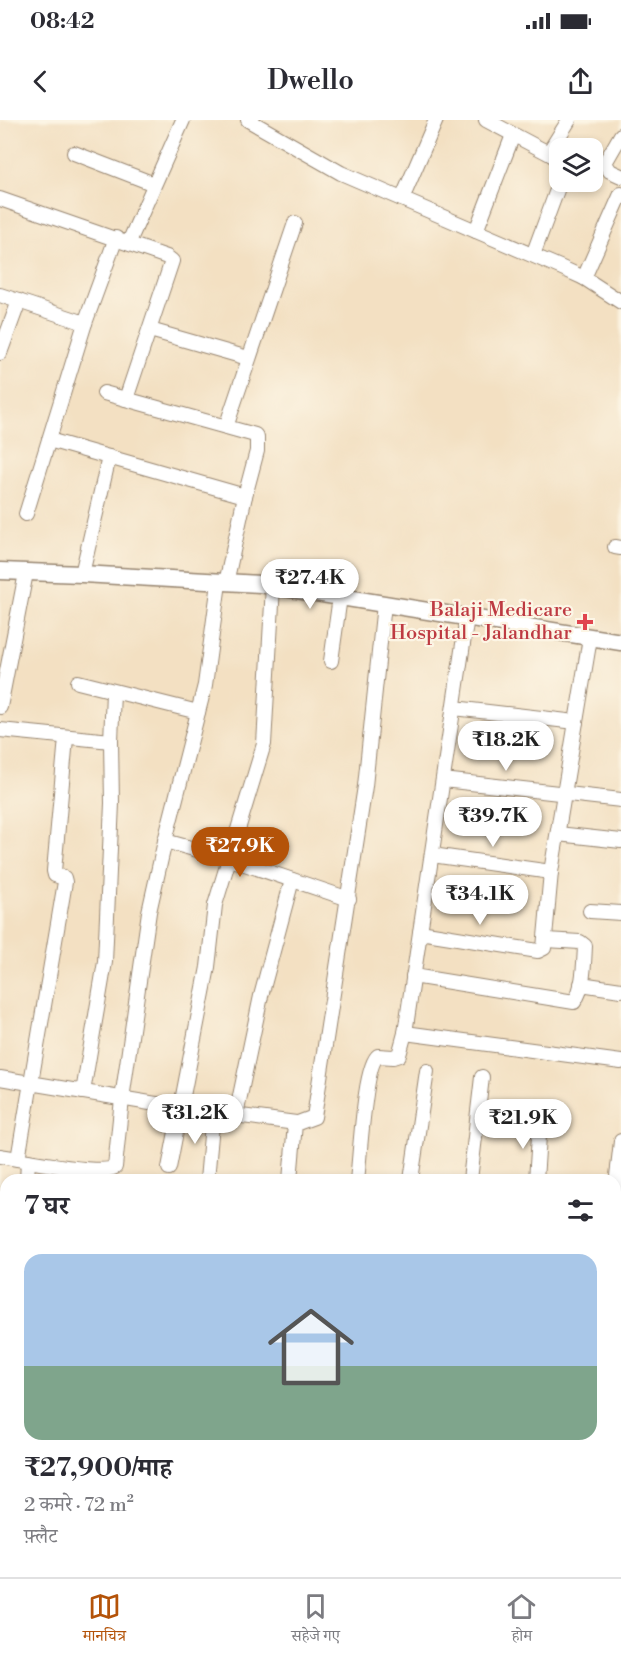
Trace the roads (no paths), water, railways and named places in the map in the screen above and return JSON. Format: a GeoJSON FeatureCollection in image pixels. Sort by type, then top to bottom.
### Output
{"type":"FeatureCollection","features":[{"type":"Feature","properties":{"kind":"street"},"geometry":{"type":"LineString","coordinates":[[26,514],[85,323],[122,240],[154,184],[183,120]]}},
{"type":"Feature","properties":{"kind":"street"},"geometry":{"type":"LineString","coordinates":[[248,120],[341,173],[584,278],[621,302]]}},
{"type":"Feature","properties":{"kind":"street"},"geometry":{"type":"LineString","coordinates":[[402,199],[436,120]]}},
{"type":"Feature","properties":{"kind":"street"},"geometry":{"type":"LineString","coordinates":[[558,138],[569,120]]}},
{"type":"Feature","properties":{"kind":"street"},"geometry":{"type":"LineString","coordinates":[[489,121],[549,153]]}},
{"type":"Feature","properties":{"kind":"street"},"geometry":{"type":"LineString","coordinates":[[476,231],[513,135]]}},
{"type":"Feature","properties":{"kind":"street"},"geometry":{"type":"LineString","coordinates":[[621,135],[606,160],[610,171],[621,176]]}},
{"type":"Feature","properties":{"kind":"street"},"geometry":{"type":"LineString","coordinates":[[75,153],[154,184]]}},
{"type":"Feature","properties":{"kind":"street"},"geometry":{"type":"LineString","coordinates":[[532,255],[556,192]]}},
{"type":"Feature","properties":{"kind":"street"},"geometry":{"type":"LineString","coordinates":[[584,278],[621,194]]}},
{"type":"Feature","properties":{"kind":"street"},"geometry":{"type":"LineString","coordinates":[[0,199],[122,240],[172,261],[126,399]]}},
{"type":"Feature","properties":{"kind":"street"},"geometry":{"type":"LineString","coordinates":[[226,428],[295,222]]}},
{"type":"Feature","properties":{"kind":"street"},"geometry":{"type":"LineString","coordinates":[[0,295],[85,323]]}},
{"type":"Feature","properties":{"kind":"street"},"geometry":{"type":"LineString","coordinates":[[0,353],[19,301]]}},
{"type":"Feature","properties":{"kind":"street"},"geometry":{"type":"LineString","coordinates":[[150,330],[248,358]]}},
{"type":"Feature","properties":{"kind":"street"},"geometry":{"type":"LineString","coordinates":[[92,1174],[115,1167],[122,1099],[149,912],[207,676],[222,583],[259,440],[255,435],[104,393]]}},
{"type":"Feature","properties":{"kind":"street"},"geometry":{"type":"LineString","coordinates":[[49,440],[245,496]]}},
{"type":"Feature","properties":{"kind":"street"},"geometry":{"type":"LineString","coordinates":[[82,573],[109,457]]}},
{"type":"Feature","properties":{"kind":"street"},"geometry":{"type":"LineString","coordinates":[[0,571],[82,573],[273,586],[621,642]]}},
{"type":"Feature","properties":{"kind":"street"},"geometry":{"type":"LineString","coordinates":[[0,707],[26,573]]}},
{"type":"Feature","properties":{"kind":"street"},"geometry":{"type":"LineString","coordinates":[[169,1168],[208,967],[215,905],[264,744],[273,586]]}},
{"type":"Feature","properties":{"kind":"street"},"geometry":{"type":"LineString","coordinates":[[331,661],[340,597]]}},
{"type":"Feature","properties":{"kind":"street"},"geometry":{"type":"LineString","coordinates":[[0,1078],[213,1113],[296,1123],[314,1117],[349,899],[372,729],[384,604]]}},
{"type":"Feature","properties":{"kind":"street"},"geometry":{"type":"LineString","coordinates":[[358,1174],[372,1062],[378,1056],[399,1055],[405,1033],[467,617]]}},
{"type":"Feature","properties":{"kind":"street"},"geometry":{"type":"LineString","coordinates":[[420,932],[543,950],[546,940],[551,872],[590,638]]}},
{"type":"Feature","properties":{"kind":"street"},"geometry":{"type":"LineString","coordinates":[[78,682],[198,712]]}},
{"type":"Feature","properties":{"kind":"street"},"geometry":{"type":"LineString","coordinates":[[83,1092],[105,962],[112,803],[113,692]]}},
{"type":"Feature","properties":{"kind":"street"},"geometry":{"type":"LineString","coordinates":[[454,708],[576,722]]}},
{"type":"Feature","properties":{"kind":"street"},"geometry":{"type":"LineString","coordinates":[[0,730],[111,741]]}},
{"type":"Feature","properties":{"kind":"street"},"geometry":{"type":"LineString","coordinates":[[26,1174],[23,1160],[32,1084],[65,882],[64,878],[55,875],[54,871],[66,738]]}},
{"type":"Feature","properties":{"kind":"street"},"geometry":{"type":"LineString","coordinates":[[443,780],[621,800]]}},
{"type":"Feature","properties":{"kind":"street"},"geometry":{"type":"LineString","coordinates":[[558,834],[621,841]]}},
{"type":"Feature","properties":{"kind":"street"},"geometry":{"type":"LineString","coordinates":[[165,842],[230,859],[349,899]]}},
{"type":"Feature","properties":{"kind":"street"},"geometry":{"type":"LineString","coordinates":[[432,855],[551,872]]}},
{"type":"Feature","properties":{"kind":"street"},"geometry":{"type":"LineString","coordinates":[[236,1115],[261,996],[292,880]]}},
{"type":"Feature","properties":{"kind":"street"},"geometry":{"type":"LineString","coordinates":[[590,911],[621,913]]}},
{"type":"Feature","properties":{"kind":"street"},"geometry":{"type":"LineString","coordinates":[[413,976],[572,1003],[577,1000],[581,984],[584,944],[546,940]]}},
{"type":"Feature","properties":{"kind":"street"},"geometry":{"type":"LineString","coordinates":[[581,984],[621,990]]}},
{"type":"Feature","properties":{"kind":"street"},"geometry":{"type":"LineString","coordinates":[[405,1033],[621,1062]]}},
{"type":"Feature","properties":{"kind":"street"},"geometry":{"type":"LineString","coordinates":[[412,1174],[427,1071]]}},
{"type":"Feature","properties":{"kind":"street"},"geometry":{"type":"LineString","coordinates":[[471,1174],[482,1077]]}},
{"type":"Feature","properties":{"kind":"street"},"geometry":{"type":"LineString","coordinates":[[208,1174],[213,1113]]}},
{"type":"Feature","properties":{"kind":"street"},"geometry":{"type":"LineString","coordinates":[[536,1174],[540,1121]]}},
{"type":"Feature","properties":{"kind":"street"},"geometry":{"type":"LineString","coordinates":[[290,1174],[296,1123]]}},
{"type":"Feature","properties":{"kind":"street"},"geometry":{"type":"LineString","coordinates":[[617,1174],[621,1141]]}},
{"type":"Feature","properties":{"kind":"street"},"geometry":{"type":"LineString","coordinates":[[0,1156],[84,1174]]}},
{"type":"Feature","properties":{"kind":"place","name":"Balaji Medicare Hospital - Jalandhar"},"geometry":{"type":"Point","coordinates":[585,622]}}]}
